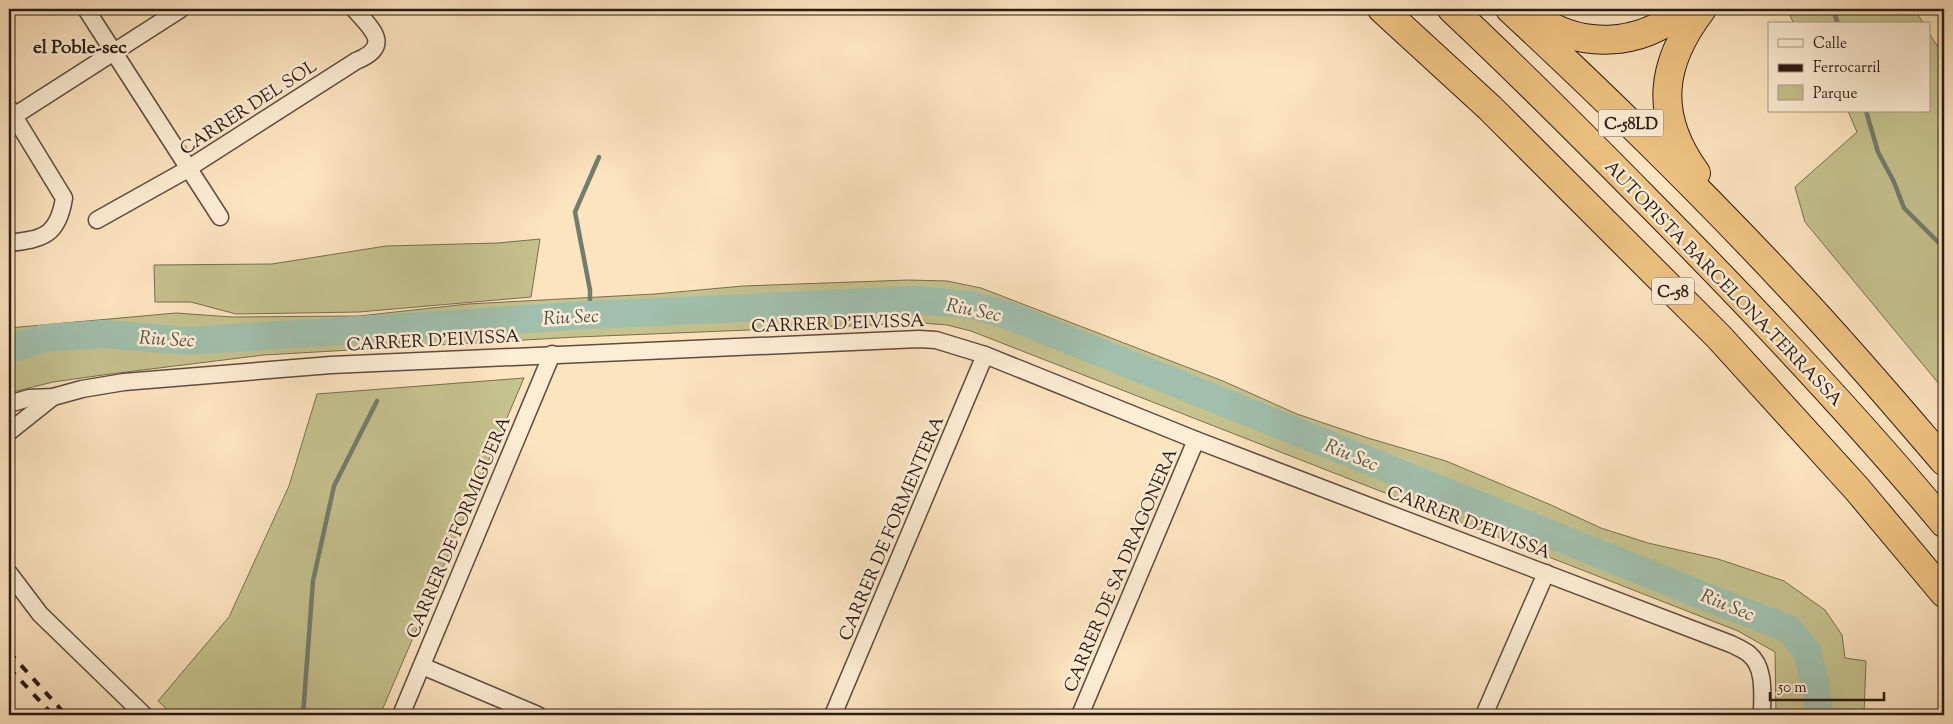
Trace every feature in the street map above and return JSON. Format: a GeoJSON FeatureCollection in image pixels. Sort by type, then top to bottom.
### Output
{"type":"FeatureCollection","features":[{"type":"Feature","properties":{"kind":"highway","name":"C-58"},"geometry":{"type":"LineString","coordinates":[[1382,9],[1490,108],[1719,337],[1857,489],[1944,593]]}},
{"type":"Feature","properties":{"kind":"highway","name":"AUTOPISTA BARCELONA-TERRASSA"},"geometry":{"type":"LineString","coordinates":[[1452,9],[1523,76],[1751,306],[1891,458],[1944,523]]}},
{"type":"Feature","properties":{"kind":"highway","name":"C-58LD"},"geometry":{"type":"LineString","coordinates":[[1510,9],[1611,103],[1748,242],[1796,293],[1944,461]]}},
{"type":"Feature","properties":{"kind":"highway"},"geometry":{"type":"LineString","coordinates":[[1525,9],[1535,17],[1564,32],[1578,37],[1605,40],[1633,37],[1650,31],[1664,24],[1684,9]]}},
{"type":"Feature","properties":{"kind":"highway"},"geometry":{"type":"LineString","coordinates":[[1702,9],[1689,26],[1676,49],[1669,69],[1667,88],[1671,125],[1687,161],[1748,242]]}},
{"type":"Feature","properties":{"kind":"street"},"geometry":{"type":"LineString","coordinates":[[86,9],[220,217]]}},
{"type":"Feature","properties":{"kind":"street"},"geometry":{"type":"LineString","coordinates":[[9,243],[33,240],[43,237],[52,231],[62,213],[64,198],[11,112],[181,9]]}},
{"type":"Feature","properties":{"kind":"street","name":"CARRER DEL SOL"},"geometry":{"type":"LineString","coordinates":[[96,220],[189,168],[356,61],[369,56],[376,48],[377,40],[368,24],[354,9]]}},
{"type":"Feature","properties":{"kind":"street","name":"CARRER D'EIVISSA"},"geometry":{"type":"LineString","coordinates":[[9,404],[29,398],[53,397],[82,389],[124,382],[331,365],[552,354],[919,339],[936,340],[985,356],[1196,440],[1731,644],[1749,654],[1756,663],[1761,676],[1762,715]]}},
{"type":"Feature","properties":{"kind":"street","name":"CARRER DE FORMIGUERA"},"geometry":{"type":"LineString","coordinates":[[401,715],[552,354]]}},
{"type":"Feature","properties":{"kind":"street","name":"CARRER DE FORMENTERA"},"geometry":{"type":"LineString","coordinates":[[833,715],[985,356]]}},
{"type":"Feature","properties":{"kind":"street","name":"CARRER D'EIVISSA"},"geometry":{"type":"LineString","coordinates":[[9,432],[53,397]]}},
{"type":"Feature","properties":{"kind":"street","name":"CARRER DE SA DRAGONERA"},"geometry":{"type":"LineString","coordinates":[[1084,714],[1196,440]]}},
{"type":"Feature","properties":{"kind":"street"},"geometry":{"type":"LineString","coordinates":[[9,573],[40,614],[144,715]]}},
{"type":"Feature","properties":{"kind":"street"},"geometry":{"type":"LineString","coordinates":[[1484,715],[1546,573]]}},
{"type":"Feature","properties":{"kind":"street"},"geometry":{"type":"LineString","coordinates":[[422,666],[538,715]]}},
{"type":"Feature","properties":{"kind":"green space"},"geometry":{"type":"Polygon","coordinates":[[[1787,9],[1914,9],[1923,22],[1793,22],[1787,9]]]}},
{"type":"Feature","properties":{"kind":"green space"},"geometry":{"type":"Polygon","coordinates":[[[1930,35],[1944,56],[1944,390],[1805,222],[1795,187],[1857,132],[1848,112],[1930,112],[1930,35]]]}},
{"type":"Feature","properties":{"kind":"green space"},"geometry":{"type":"Polygon","coordinates":[[[540,239],[531,297],[359,312],[236,314],[191,302],[155,302],[154,265],[272,264],[386,246],[498,243],[540,239]]]}},
{"type":"Feature","properties":{"kind":"green space"},"geometry":{"type":"Polygon","coordinates":[[[908,280],[947,281],[981,288],[1223,381],[1297,414],[1368,438],[1446,461],[1601,528],[1648,543],[1718,559],[1784,581],[1825,610],[1842,635],[1845,658],[1866,661],[1864,715],[1776,715],[1775,652],[1738,631],[971,331],[947,325],[922,323],[577,337],[264,355],[53,382],[9,393],[9,328],[176,313],[232,317],[359,316],[468,304],[655,294],[743,286],[908,280]]]}},
{"type":"Feature","properties":{"kind":"green space"},"geometry":{"type":"Polygon","coordinates":[[[524,378],[380,715],[173,715],[158,701],[229,617],[289,486],[317,394],[524,378]]]}},
{"type":"Feature","properties":{"kind":"waterway"},"geometry":{"type":"LineString","coordinates":[[1833,9],[1837,22]]}},
{"type":"Feature","properties":{"kind":"waterway"},"geometry":{"type":"LineString","coordinates":[[1866,112],[1878,152],[1894,182],[1904,208],[1944,248]]}},
{"type":"Feature","properties":{"kind":"waterway"},"geometry":{"type":"LineString","coordinates":[[590,315],[590,290],[575,212],[599,157]]}},
{"type":"Feature","properties":{"kind":"waterway","name":"Riu Sec"},"geometry":{"type":"LineString","coordinates":[[9,349],[45,338],[104,334],[188,341],[590,315],[915,300],[971,305],[1007,315],[1789,629],[1807,651],[1820,715]]}},
{"type":"Feature","properties":{"kind":"waterway"},"geometry":{"type":"LineString","coordinates":[[400,342],[408,327]]}},
{"type":"Feature","properties":{"kind":"waterway"},"geometry":{"type":"LineString","coordinates":[[303,715],[313,581],[334,486],[377,401]]}},
{"type":"Feature","properties":{"kind":"railway"},"geometry":{"type":"LineString","coordinates":[[9,652],[66,715]]}},
{"type":"Feature","properties":{"kind":"railway"},"geometry":{"type":"LineString","coordinates":[[9,668],[53,715]]}},
{"type":"Feature","properties":{"kind":"district","name":"el Poble-sec"},"geometry":{"type":"Point","coordinates":[80,46]}}]}
